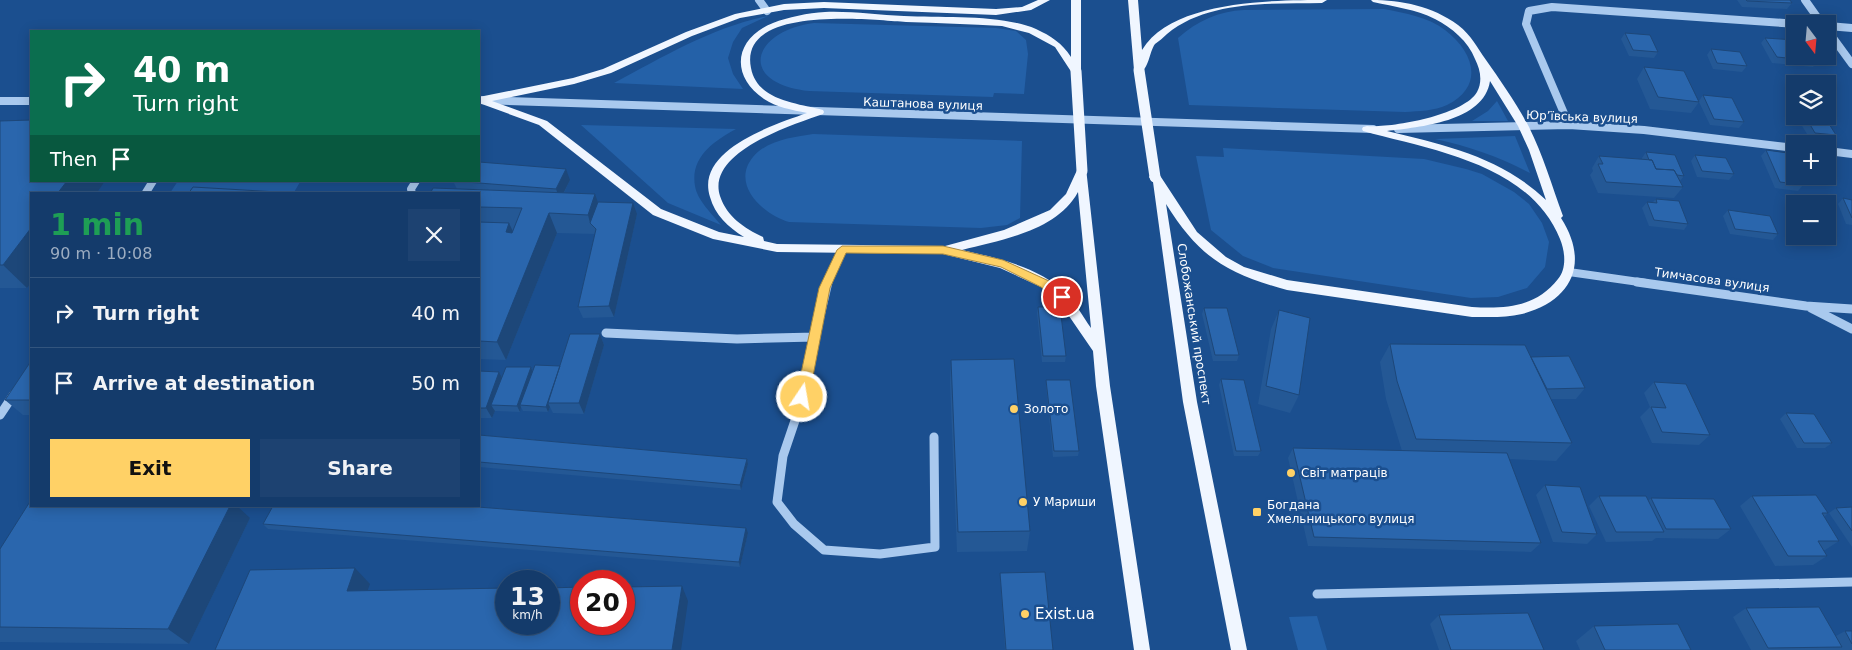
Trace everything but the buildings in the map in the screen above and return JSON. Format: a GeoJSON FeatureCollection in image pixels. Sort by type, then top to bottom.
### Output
{"type":"FeatureCollection","features":[{"type":"Feature","properties":{"kind":"main road"},"geometry":{"type":"LineString","coordinates":[[480,100],[574,81],[607,71],[689,34],[738,16],[784,7],[824,5],[1013,11],[1036,6],[1045,0]]}},
{"type":"Feature","properties":{"kind":"main road"},"geometry":{"type":"LineString","coordinates":[[1076,0],[1076,71],[1082,171],[1099,349],[1142,650]]}},
{"type":"Feature","properties":{"kind":"main road","name":"Слобожанський проспект"},"geometry":{"type":"LineString","coordinates":[[1133,0],[1139,70],[1190,402],[1239,650]]}},
{"type":"Feature","properties":{"kind":"main road"},"geometry":{"type":"LineString","coordinates":[[1139,70],[1151,43],[1181,18],[1198,11],[1233,3],[1322,0]]}},
{"type":"Feature","properties":{"kind":"main road"},"geometry":{"type":"LineString","coordinates":[[1156,177],[1188,229],[1220,260],[1253,276],[1287,285],[1472,312],[1518,311],[1556,292],[1569,272],[1568,244],[1534,150],[1523,126],[1481,57],[1462,34],[1437,17],[1408,6],[1376,0]]}},
{"type":"Feature","properties":{"kind":"main road"},"geometry":{"type":"LineString","coordinates":[[819,112],[781,103],[755,88],[745,69],[746,50],[755,37],[778,24],[825,15],[1002,23],[1032,31],[1058,45],[1076,71]]}},
{"type":"Feature","properties":{"kind":"main road"},"geometry":{"type":"LineString","coordinates":[[1367,130],[1435,120],[1453,114],[1467,106],[1480,96],[1485,83],[1485,71],[1481,57]]}},
{"type":"Feature","properties":{"kind":"main road"},"geometry":{"type":"LineString","coordinates":[[480,100],[543,123],[596,162],[628,191],[657,212],[717,236],[776,248],[943,250],[1003,264],[1045,284],[1062,297],[1099,349]]}},
{"type":"Feature","properties":{"kind":"main road"},"geometry":{"type":"LineString","coordinates":[[776,248],[745,233],[723,215],[712,196],[714,172],[728,154],[751,140],[780,126],[819,112]]}},
{"type":"Feature","properties":{"kind":"main road"},"geometry":{"type":"LineString","coordinates":[[1367,130],[1461,154],[1490,165],[1526,188],[1543,203],[1560,225]]}},
{"type":"Feature","properties":{"kind":"main road"},"geometry":{"type":"LineString","coordinates":[[943,250],[1017,230],[1051,213],[1064,205],[1073,193],[1082,171]]}},
{"type":"Feature","properties":{"kind":"street"},"geometry":{"type":"LineString","coordinates":[[758,0],[766,11]]}},
{"type":"Feature","properties":{"kind":"street"},"geometry":{"type":"LineString","coordinates":[[1806,0],[1816,15]]}},
{"type":"Feature","properties":{"kind":"street"},"geometry":{"type":"LineString","coordinates":[[1569,125],[1526,24],[1529,11],[1552,7],[1786,23]]}},
{"type":"Feature","properties":{"kind":"street"},"geometry":{"type":"LineString","coordinates":[[1836,27],[1852,28]]}},
{"type":"Feature","properties":{"kind":"street"},"geometry":{"type":"LineString","coordinates":[[1836,42],[1852,64]]}},
{"type":"Feature","properties":{"kind":"street","name":"Каштанова вулиця"},"geometry":{"type":"LineString","coordinates":[[480,100],[1367,130]]}},
{"type":"Feature","properties":{"kind":"street"},"geometry":{"type":"LineString","coordinates":[[0,101],[30,101]]}},
{"type":"Feature","properties":{"kind":"street","name":"Юрʼївська вулиця"},"geometry":{"type":"LineString","coordinates":[[1367,130],[1569,125],[1644,130],[1786,147]]}},
{"type":"Feature","properties":{"kind":"street"},"geometry":{"type":"LineString","coordinates":[[1836,152],[1852,154]]}},
{"type":"Feature","properties":{"kind":"street"},"geometry":{"type":"LineString","coordinates":[[842,250],[825,288],[802,397],[783,456],[777,502],[794,524],[824,550],[880,554],[934,547],[934,437]]}},
{"type":"Feature","properties":{"kind":"street","name":"Тимчасова вулиця"},"geometry":{"type":"LineString","coordinates":[[1569,272],[1806,306],[1852,309]]}},
{"type":"Feature","properties":{"kind":"street"},"geometry":{"type":"LineString","coordinates":[[1806,306],[1852,329]]}},
{"type":"Feature","properties":{"kind":"street"},"geometry":{"type":"LineString","coordinates":[[606,333],[709,339],[780,340],[815,337]]}},
{"type":"Feature","properties":{"kind":"street"},"geometry":{"type":"LineString","coordinates":[[0,414],[21,383]]}},
{"type":"Feature","properties":{"kind":"street"},"geometry":{"type":"LineString","coordinates":[[1317,594],[1852,582]]}},
{"type":"Feature","properties":{"kind":"shaded area"},"geometry":{"type":"Polygon","coordinates":[[[1384,9],[1416,16],[1431,22],[1445,30],[1463,48],[1471,69],[1471,79],[1467,88],[1459,97],[1447,105],[1437,108],[1405,112],[1189,105],[1178,38],[1209,18],[1226,12],[1244,10],[1384,9]]]}},
{"type":"Feature","properties":{"kind":"shaded area"},"geometry":{"type":"Polygon","coordinates":[[[768,16],[742,28],[733,42],[728,58],[733,74],[743,89],[614,83],[708,35],[747,21],[768,16]]]}},
{"type":"Feature","properties":{"kind":"shaded area"},"geometry":{"type":"Polygon","coordinates":[[[814,23],[996,28],[1016,31],[1026,40],[1028,54],[1024,94],[994,93],[993,97],[809,91],[786,86],[770,78],[762,68],[761,57],[766,46],[777,36],[793,28],[814,23]]]}},
{"type":"Feature","properties":{"kind":"shaded area"},"geometry":{"type":"Polygon","coordinates":[[[1497,101],[1508,121],[1472,121],[1488,111],[1497,101]]]}},
{"type":"Feature","properties":{"kind":"shaded area"},"geometry":{"type":"Polygon","coordinates":[[[581,125],[736,129],[705,151],[696,167],[694,176],[696,191],[705,207],[721,225],[668,203],[581,125]]]}},
{"type":"Feature","properties":{"kind":"shaded area"},"geometry":{"type":"Polygon","coordinates":[[[813,134],[1022,141],[1020,218],[1007,225],[981,228],[789,222],[779,218],[761,206],[753,197],[745,178],[747,168],[759,151],[773,143],[813,134]]]}},
{"type":"Feature","properties":{"kind":"shaded area"},"geometry":{"type":"Polygon","coordinates":[[[1515,136],[1530,173],[1484,153],[1435,139],[1515,136]]]}},
{"type":"Feature","properties":{"kind":"shaded area"},"geometry":{"type":"Polygon","coordinates":[[[1223,148],[1424,159],[1482,174],[1514,192],[1529,204],[1542,223],[1549,242],[1545,267],[1527,288],[1498,297],[1471,298],[1273,268],[1243,256],[1211,230],[1196,156],[1224,157],[1223,148]]]}},
{"type":"Feature","properties":{"kind":"shaded area"},"geometry":{"type":"Polygon","coordinates":[[[177,182],[300,182],[294,192],[171,192],[177,182]]]}},
{"type":"Feature","properties":{"kind":"shaded area"},"geometry":{"type":"Polygon","coordinates":[[[1317,616],[1327,650],[1298,650],[1289,617],[1317,616]]]}},
{"type":"Feature","properties":{"kind":"place","name":"Золото"},"geometry":{"type":"Point","coordinates":[1014,409]}},
{"type":"Feature","properties":{"kind":"place","name":"Світ матраців"},"geometry":{"type":"Point","coordinates":[1291,473]}},
{"type":"Feature","properties":{"kind":"place","name":"У Мариши"},"geometry":{"type":"Point","coordinates":[1023,502]}},
{"type":"Feature","properties":{"kind":"place","name":"Богдана Хмельницького вулиця"},"geometry":{"type":"Point","coordinates":[1257,512]}},
{"type":"Feature","properties":{"kind":"place","name":"Exist.ua"},"geometry":{"type":"Point","coordinates":[1025,614]}},
{"type":"Feature","properties":{"kind":"route"},"geometry":{"type":"LineString","coordinates":[[802,397],[825,288],[842,250],[943,250],[1003,264],[1045,284],[1062,297]]}}]}
